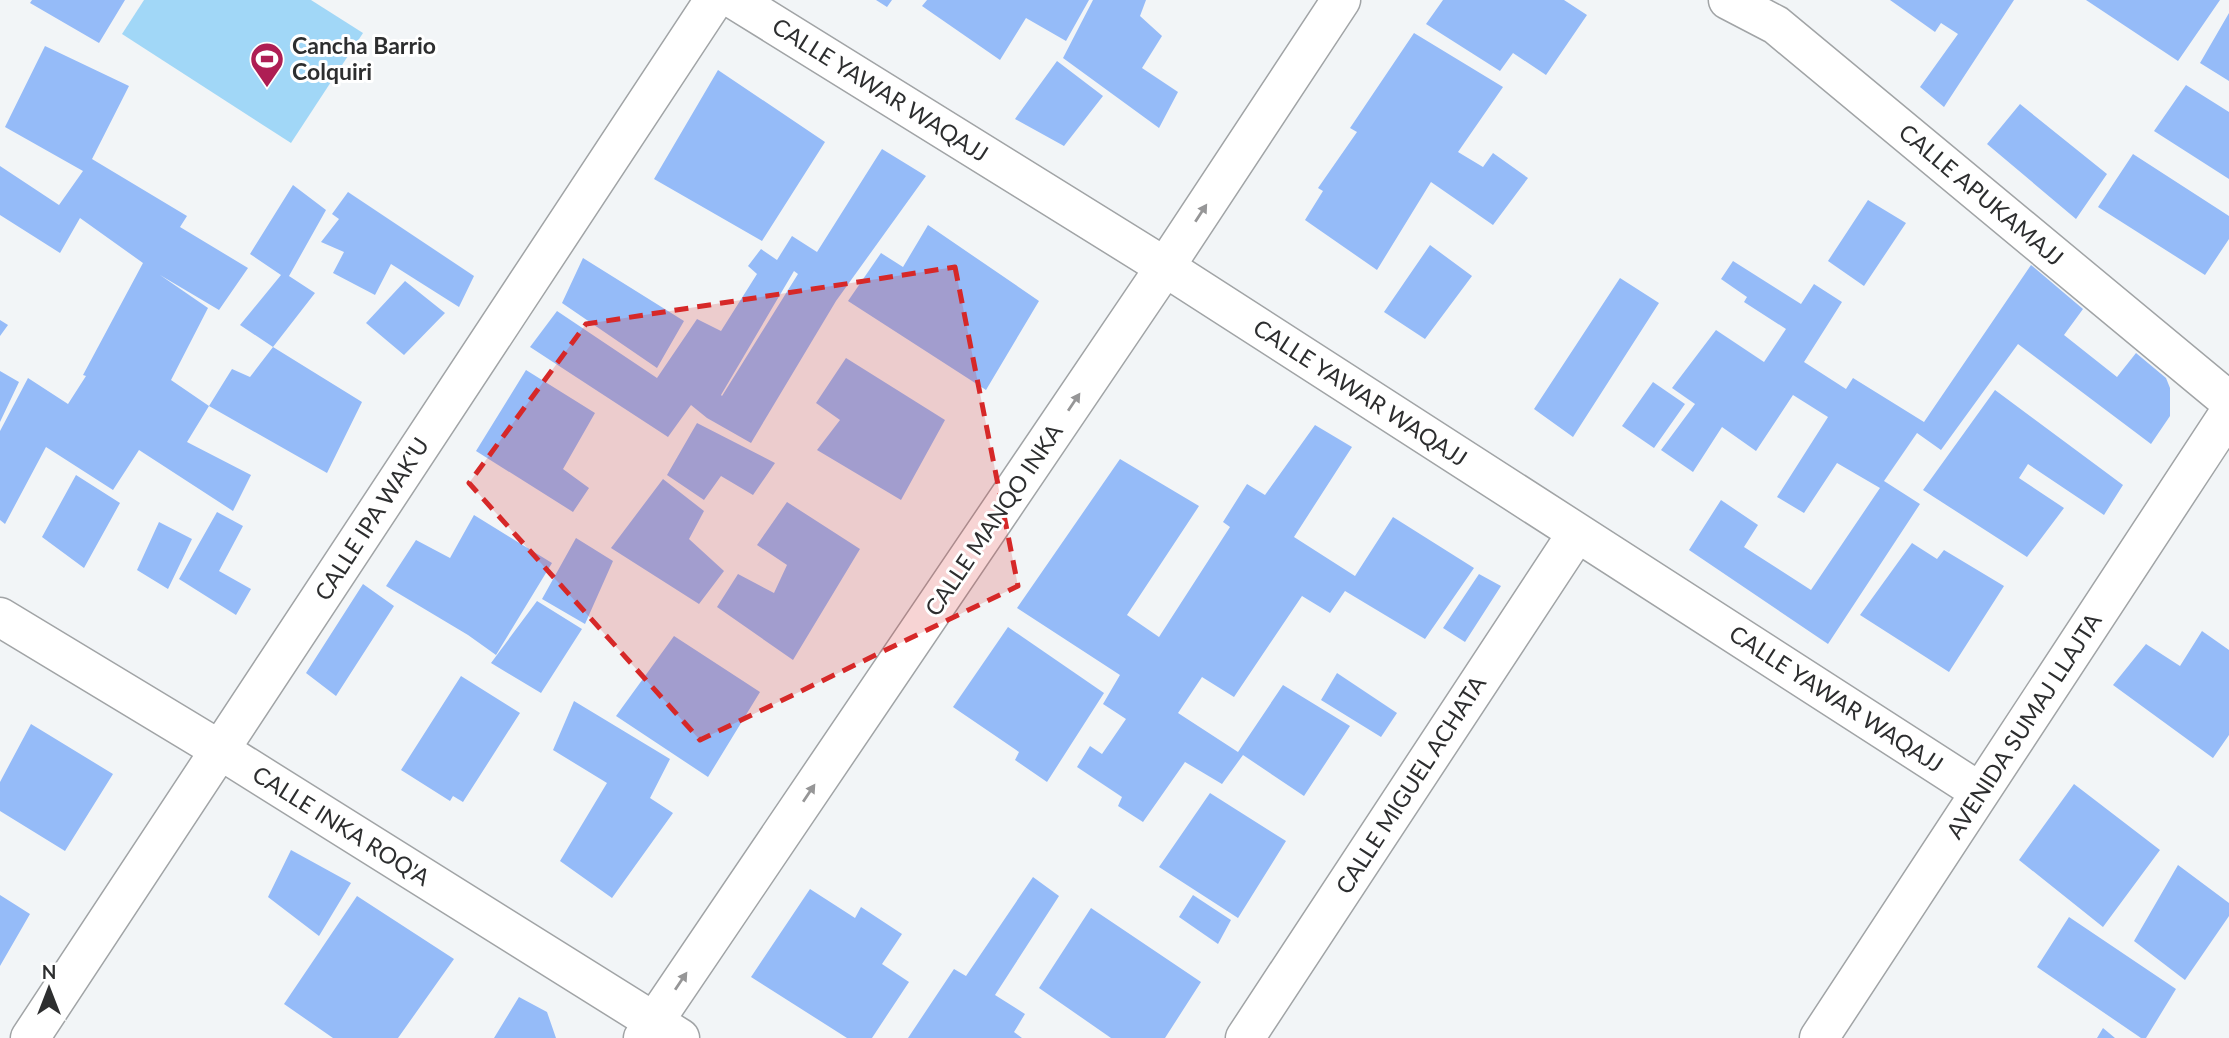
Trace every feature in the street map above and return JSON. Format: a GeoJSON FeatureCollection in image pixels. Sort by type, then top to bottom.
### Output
{"type":"FeatureCollection","features":[{"type":"Feature","properties":{"kind":"street","name":"CALLE IPA WAK'U"},"geometry":{"type":"LineString","coordinates":[[30,1038],[713,0]]}},
{"type":"Feature","properties":{"kind":"street","name":"CALLE YAWAR WAQAJJ"},"geometry":{"type":"LineString","coordinates":[[735,0],[1165,267],[1980,792]]}},
{"type":"Feature","properties":{"kind":"street","name":"CALLE MANQO INKA"},"geometry":{"type":"LineString","coordinates":[[659,1032],[1342,0]]}},
{"type":"Feature","properties":{"kind":"street","name":"CALLE APUKAMAJJ"},"geometry":{"type":"LineString","coordinates":[[1728,0],[1784,12],[2229,401]]}},
{"type":"Feature","properties":{"kind":"street","name":"AVENIDA SUMAJ LLAJTA"},"geometry":{"type":"LineString","coordinates":[[1819,1038],[2229,413]]}},
{"type":"Feature","properties":{"kind":"street","name":"CALLE MIGUEL ACHATA"},"geometry":{"type":"LineString","coordinates":[[1245,1038],[1577,533]]}},
{"type":"Feature","properties":{"kind":"street","name":"CALLE INKA ROQ'A"},"geometry":{"type":"LineString","coordinates":[[0,617],[220,750],[659,1032]]}},
{"type":"Feature","properties":{"kind":"highlighted area"},"geometry":{"type":"Polygon","coordinates":[[[955,267],[1018,586],[700,740],[469,483],[586,324],[955,267]]]}},
{"type":"Feature","properties":{"kind":"shaded area","name":"Cancha Barrio Colquiri"},"geometry":{"type":"Polygon","coordinates":[[[144,0],[311,0],[363,33],[291,143],[122,34],[144,0]]]}},
{"type":"Feature","properties":{"kind":"building"},"geometry":{"type":"Polygon","coordinates":[[[32,0],[125,0],[99,43],[30,3],[32,0]]]}},
{"type":"Feature","properties":{"kind":"building"},"geometry":{"type":"Polygon","coordinates":[[[876,0],[892,0],[887,7],[876,0]]]}},
{"type":"Feature","properties":{"kind":"building"},"geometry":{"type":"Polygon","coordinates":[[[927,0],[1089,0],[1066,41],[1026,18],[1000,60],[922,6],[927,0]]]}},
{"type":"Feature","properties":{"kind":"building"},"geometry":{"type":"Polygon","coordinates":[[[1093,0],[1146,0],[1140,16],[1162,36],[1142,68],[1178,92],[1159,128],[1063,58],[1093,0]]]}},
{"type":"Feature","properties":{"kind":"building"},"geometry":{"type":"Polygon","coordinates":[[[1443,0],[1564,0],[1587,15],[1546,75],[1513,53],[1500,71],[1426,24],[1443,0]]]}},
{"type":"Feature","properties":{"kind":"building"},"geometry":{"type":"Polygon","coordinates":[[[1890,0],[2014,0],[1944,107],[1920,87],[1958,34],[1941,23],[1935,32],[1890,0]]]}},
{"type":"Feature","properties":{"kind":"building"},"geometry":{"type":"Polygon","coordinates":[[[2086,0],[2220,0],[2178,61],[2086,0]]]}},
{"type":"Feature","properties":{"kind":"building"},"geometry":{"type":"Polygon","coordinates":[[[2229,13],[2229,81],[2200,63],[2229,13]]]}},
{"type":"Feature","properties":{"kind":"building"},"geometry":{"type":"Polygon","coordinates":[[[1414,33],[1503,87],[1458,152],[1483,167],[1493,153],[1528,178],[1493,225],[1431,182],[1377,270],[1305,220],[1323,191],[1318,188],[1357,132],[1350,128],[1414,33]]]}},
{"type":"Feature","properties":{"kind":"building"},"geometry":{"type":"Polygon","coordinates":[[[45,46],[129,86],[92,159],[187,216],[180,227],[248,268],[219,310],[160,275],[208,308],[171,380],[209,406],[187,442],[251,475],[233,511],[139,450],[113,490],[46,447],[5,524],[0,520],[0,431],[28,378],[68,404],[86,376],[83,375],[143,263],[80,218],[60,253],[0,215],[0,166],[59,205],[83,171],[5,127],[45,46]]]}},
{"type":"Feature","properties":{"kind":"building"},"geometry":{"type":"Polygon","coordinates":[[[1057,61],[1103,96],[1064,146],[1015,119],[1057,61]]]}},
{"type":"Feature","properties":{"kind":"building"},"geometry":{"type":"Polygon","coordinates":[[[718,70],[825,142],[762,241],[654,179],[718,70]]]}},
{"type":"Feature","properties":{"kind":"building"},"geometry":{"type":"Polygon","coordinates":[[[2186,85],[2229,112],[2229,179],[2154,131],[2186,85]]]}},
{"type":"Feature","properties":{"kind":"building"},"geometry":{"type":"Polygon","coordinates":[[[2020,104],[2107,174],[2076,219],[1987,144],[2020,104]]]}},
{"type":"Feature","properties":{"kind":"building"},"geometry":{"type":"Polygon","coordinates":[[[882,149],[926,176],[836,301],[751,443],[707,418],[691,405],[668,437],[530,347],[557,311],[657,378],[697,319],[721,331],[757,274],[748,266],[761,249],[777,260],[792,236],[817,252],[882,149]],[[794,271],[722,396],[798,274],[794,271]]]}},
{"type":"Feature","properties":{"kind":"building"},"geometry":{"type":"Polygon","coordinates":[[[2133,154],[2229,216],[2229,239],[2205,275],[2098,207],[2133,154]]]}},
{"type":"Feature","properties":{"kind":"building"},"geometry":{"type":"Polygon","coordinates":[[[293,185],[326,210],[289,276],[315,293],[273,347],[240,325],[281,275],[250,254],[293,185]]]}},
{"type":"Feature","properties":{"kind":"building"},"geometry":{"type":"Polygon","coordinates":[[[348,192],[474,276],[459,307],[391,264],[375,295],[333,273],[344,252],[321,242],[339,219],[332,214],[348,192]]]}},
{"type":"Feature","properties":{"kind":"building"},"geometry":{"type":"Polygon","coordinates":[[[1868,200],[1906,223],[1864,286],[1828,261],[1868,200]]]}},
{"type":"Feature","properties":{"kind":"building"},"geometry":{"type":"Polygon","coordinates":[[[928,225],[1039,301],[986,390],[848,301],[881,253],[903,267],[928,225]]]}},
{"type":"Feature","properties":{"kind":"building"},"geometry":{"type":"Polygon","coordinates":[[[1430,245],[1472,276],[1425,339],[1384,312],[1430,245]]]}},
{"type":"Feature","properties":{"kind":"building"},"geometry":{"type":"Polygon","coordinates":[[[583,258],[684,321],[657,368],[562,303],[583,258]]]}},
{"type":"Feature","properties":{"kind":"building"},"geometry":{"type":"Polygon","coordinates":[[[1733,261],[1801,304],[1814,284],[1842,302],[1804,362],[1846,389],[1853,378],[1924,422],[2031,265],[2083,309],[2064,335],[2117,377],[2136,353],[2166,378],[2170,388],[2170,416],[2151,444],[2018,344],[1941,450],[1917,433],[1884,481],[1920,504],[1828,644],[1689,550],[1721,500],[1758,525],[1744,547],[1811,590],[1880,488],[1837,463],[1804,513],[1777,497],[1828,417],[1793,395],[1756,451],[1722,427],[1693,472],[1661,450],[1695,404],[1672,388],[1716,330],[1764,362],[1786,329],[1744,302],[1747,297],[1721,279],[1733,261]]]}},
{"type":"Feature","properties":{"kind":"building"},"geometry":{"type":"Polygon","coordinates":[[[1620,278],[1659,303],[1573,437],[1534,409],[1620,278]]]}},
{"type":"Feature","properties":{"kind":"building"},"geometry":{"type":"Polygon","coordinates":[[[405,281],[445,313],[404,355],[366,323],[405,281]]]}},
{"type":"Feature","properties":{"kind":"building"},"geometry":{"type":"Polygon","coordinates":[[[0,320],[8,325],[0,336],[0,320]]]}},
{"type":"Feature","properties":{"kind":"building"},"geometry":{"type":"Polygon","coordinates":[[[273,347],[362,402],[327,473],[209,406],[232,369],[250,377],[273,347]]]}},
{"type":"Feature","properties":{"kind":"building"},"geometry":{"type":"Polygon","coordinates":[[[846,358],[945,420],[901,500],[817,450],[840,420],[816,403],[846,358]]]}},
{"type":"Feature","properties":{"kind":"building"},"geometry":{"type":"Polygon","coordinates":[[[526,370],[595,413],[563,469],[589,488],[573,512],[476,451],[526,370]]]}},
{"type":"Feature","properties":{"kind":"building"},"geometry":{"type":"Polygon","coordinates":[[[0,371],[19,382],[0,422],[0,371]]]}},
{"type":"Feature","properties":{"kind":"building"},"geometry":{"type":"Polygon","coordinates":[[[1653,382],[1685,404],[1654,448],[1622,426],[1653,382]]]}},
{"type":"Feature","properties":{"kind":"building"},"geometry":{"type":"Polygon","coordinates":[[[1995,390],[2123,485],[2104,515],[2028,464],[2019,478],[2064,508],[2027,557],[1923,490],[1995,390]]]}},
{"type":"Feature","properties":{"kind":"building"},"geometry":{"type":"Polygon","coordinates":[[[697,423],[775,463],[753,495],[721,476],[704,500],[667,475],[697,423]]]}},
{"type":"Feature","properties":{"kind":"building"},"geometry":{"type":"Polygon","coordinates":[[[1315,425],[1352,447],[1294,537],[1355,576],[1393,517],[1474,568],[1425,639],[1345,591],[1330,613],[1302,596],[1234,697],[1202,677],[1178,713],[1238,752],[1283,685],[1350,726],[1304,796],[1243,755],[1222,784],[1185,762],[1143,822],[1118,806],[1122,797],[1077,767],[1090,746],[1102,754],[1126,719],[1103,704],[1120,675],[1017,608],[1120,459],[1199,506],[1127,615],[1159,637],[1230,527],[1223,522],[1247,484],[1265,495],[1315,425]]]}},
{"type":"Feature","properties":{"kind":"building"},"geometry":{"type":"Polygon","coordinates":[[[76,475],[120,503],[84,568],[42,537],[76,475]]]}},
{"type":"Feature","properties":{"kind":"building"},"geometry":{"type":"Polygon","coordinates":[[[663,479],[704,511],[689,539],[724,571],[699,604],[611,548],[663,479]]]}},
{"type":"Feature","properties":{"kind":"building"},"geometry":{"type":"Polygon","coordinates":[[[787,502],[860,549],[793,660],[717,607],[738,574],[774,593],[787,565],[757,545],[787,502]]]}},
{"type":"Feature","properties":{"kind":"building"},"geometry":{"type":"Polygon","coordinates":[[[217,512],[243,526],[219,571],[251,589],[236,615],[179,579],[217,512]]]}},
{"type":"Feature","properties":{"kind":"building"},"geometry":{"type":"Polygon","coordinates":[[[474,515],[552,563],[496,655],[386,586],[416,540],[450,558],[474,515]]]}},
{"type":"Feature","properties":{"kind":"building"},"geometry":{"type":"Polygon","coordinates":[[[159,522],[192,539],[168,589],[137,570],[159,522]]]}},
{"type":"Feature","properties":{"kind":"building"},"geometry":{"type":"Polygon","coordinates":[[[576,538],[613,561],[585,624],[542,599],[576,538]]]}},
{"type":"Feature","properties":{"kind":"building"},"geometry":{"type":"Polygon","coordinates":[[[1912,543],[1937,559],[1944,550],[2004,586],[1949,672],[1860,615],[1912,543]]]}},
{"type":"Feature","properties":{"kind":"building"},"geometry":{"type":"Polygon","coordinates":[[[1479,574],[1501,586],[1465,642],[1443,628],[1479,574]]]}},
{"type":"Feature","properties":{"kind":"building"},"geometry":{"type":"Polygon","coordinates":[[[363,584],[394,606],[336,696],[306,673],[363,584]]]}},
{"type":"Feature","properties":{"kind":"building"},"geometry":{"type":"Polygon","coordinates":[[[537,601],[582,629],[541,693],[491,663],[537,601]]]}},
{"type":"Feature","properties":{"kind":"building"},"geometry":{"type":"Polygon","coordinates":[[[1008,627],[1104,693],[1047,782],[1015,760],[1019,752],[953,707],[1008,627]]]}},
{"type":"Feature","properties":{"kind":"building"},"geometry":{"type":"Polygon","coordinates":[[[2202,631],[2229,650],[2229,735],[2213,758],[2113,685],[2146,644],[2180,666],[2202,631]]]}},
{"type":"Feature","properties":{"kind":"building"},"geometry":{"type":"Polygon","coordinates":[[[674,636],[760,692],[708,777],[616,716],[674,636]]]}},
{"type":"Feature","properties":{"kind":"building"},"geometry":{"type":"Polygon","coordinates":[[[1337,673],[1397,713],[1381,737],[1321,700],[1337,673]]]}},
{"type":"Feature","properties":{"kind":"building"},"geometry":{"type":"Polygon","coordinates":[[[461,676],[520,713],[463,802],[453,796],[450,801],[401,770],[461,676]]]}},
{"type":"Feature","properties":{"kind":"building"},"geometry":{"type":"Polygon","coordinates":[[[574,701],[670,759],[650,798],[673,813],[612,898],[560,861],[607,783],[553,750],[574,701]]]}},
{"type":"Feature","properties":{"kind":"building"},"geometry":{"type":"Polygon","coordinates":[[[31,724],[113,774],[65,851],[0,811],[0,782],[31,724]]]}},
{"type":"Feature","properties":{"kind":"building"},"geometry":{"type":"Polygon","coordinates":[[[2074,784],[2160,850],[2103,927],[2019,860],[2074,784]]]}},
{"type":"Feature","properties":{"kind":"building"},"geometry":{"type":"Polygon","coordinates":[[[1210,793],[1286,841],[1238,918],[1159,867],[1210,793]]]}},
{"type":"Feature","properties":{"kind":"building"},"geometry":{"type":"Polygon","coordinates":[[[291,850],[351,883],[319,936],[268,897],[291,850]]]}},
{"type":"Feature","properties":{"kind":"building"},"geometry":{"type":"Polygon","coordinates":[[[2178,865],[2229,903],[2229,916],[2185,980],[2134,941],[2178,865]]]}},
{"type":"Feature","properties":{"kind":"building"},"geometry":{"type":"Polygon","coordinates":[[[1033,877],[1059,896],[995,995],[1025,1014],[1014,1032],[1022,1038],[908,1038],[954,969],[966,976],[1033,877]]]}},
{"type":"Feature","properties":{"kind":"building"},"geometry":{"type":"Polygon","coordinates":[[[810,889],[855,918],[861,907],[902,934],[882,964],[909,982],[872,1038],[847,1038],[751,977],[810,889]]]}},
{"type":"Feature","properties":{"kind":"building"},"geometry":{"type":"Polygon","coordinates":[[[0,895],[30,914],[0,966],[0,895]]]}},
{"type":"Feature","properties":{"kind":"building"},"geometry":{"type":"Polygon","coordinates":[[[1193,895],[1231,920],[1218,944],[1179,917],[1193,895]]]}},
{"type":"Feature","properties":{"kind":"building"},"geometry":{"type":"Polygon","coordinates":[[[357,896],[454,959],[398,1038],[333,1038],[284,1004],[357,896]]]}},
{"type":"Feature","properties":{"kind":"building"},"geometry":{"type":"Polygon","coordinates":[[[1091,908],[1201,982],[1165,1038],[1111,1038],[1039,988],[1091,908]]]}},
{"type":"Feature","properties":{"kind":"building"},"geometry":{"type":"Polygon","coordinates":[[[2069,917],[2176,989],[2146,1038],[2141,1038],[2037,967],[2069,917]]]}},
{"type":"Feature","properties":{"kind":"building"},"geometry":{"type":"Polygon","coordinates":[[[519,997],[547,1012],[556,1038],[494,1038],[519,997]]]}},
{"type":"Feature","properties":{"kind":"building"},"geometry":{"type":"Polygon","coordinates":[[[2103,1028],[2115,1038],[2097,1038],[2103,1028]]]}},
{"type":"Feature","properties":{"kind":"place","name":"Cancha Barrio Colquiri"},"geometry":{"type":"Point","coordinates":[267,89]}}]}
